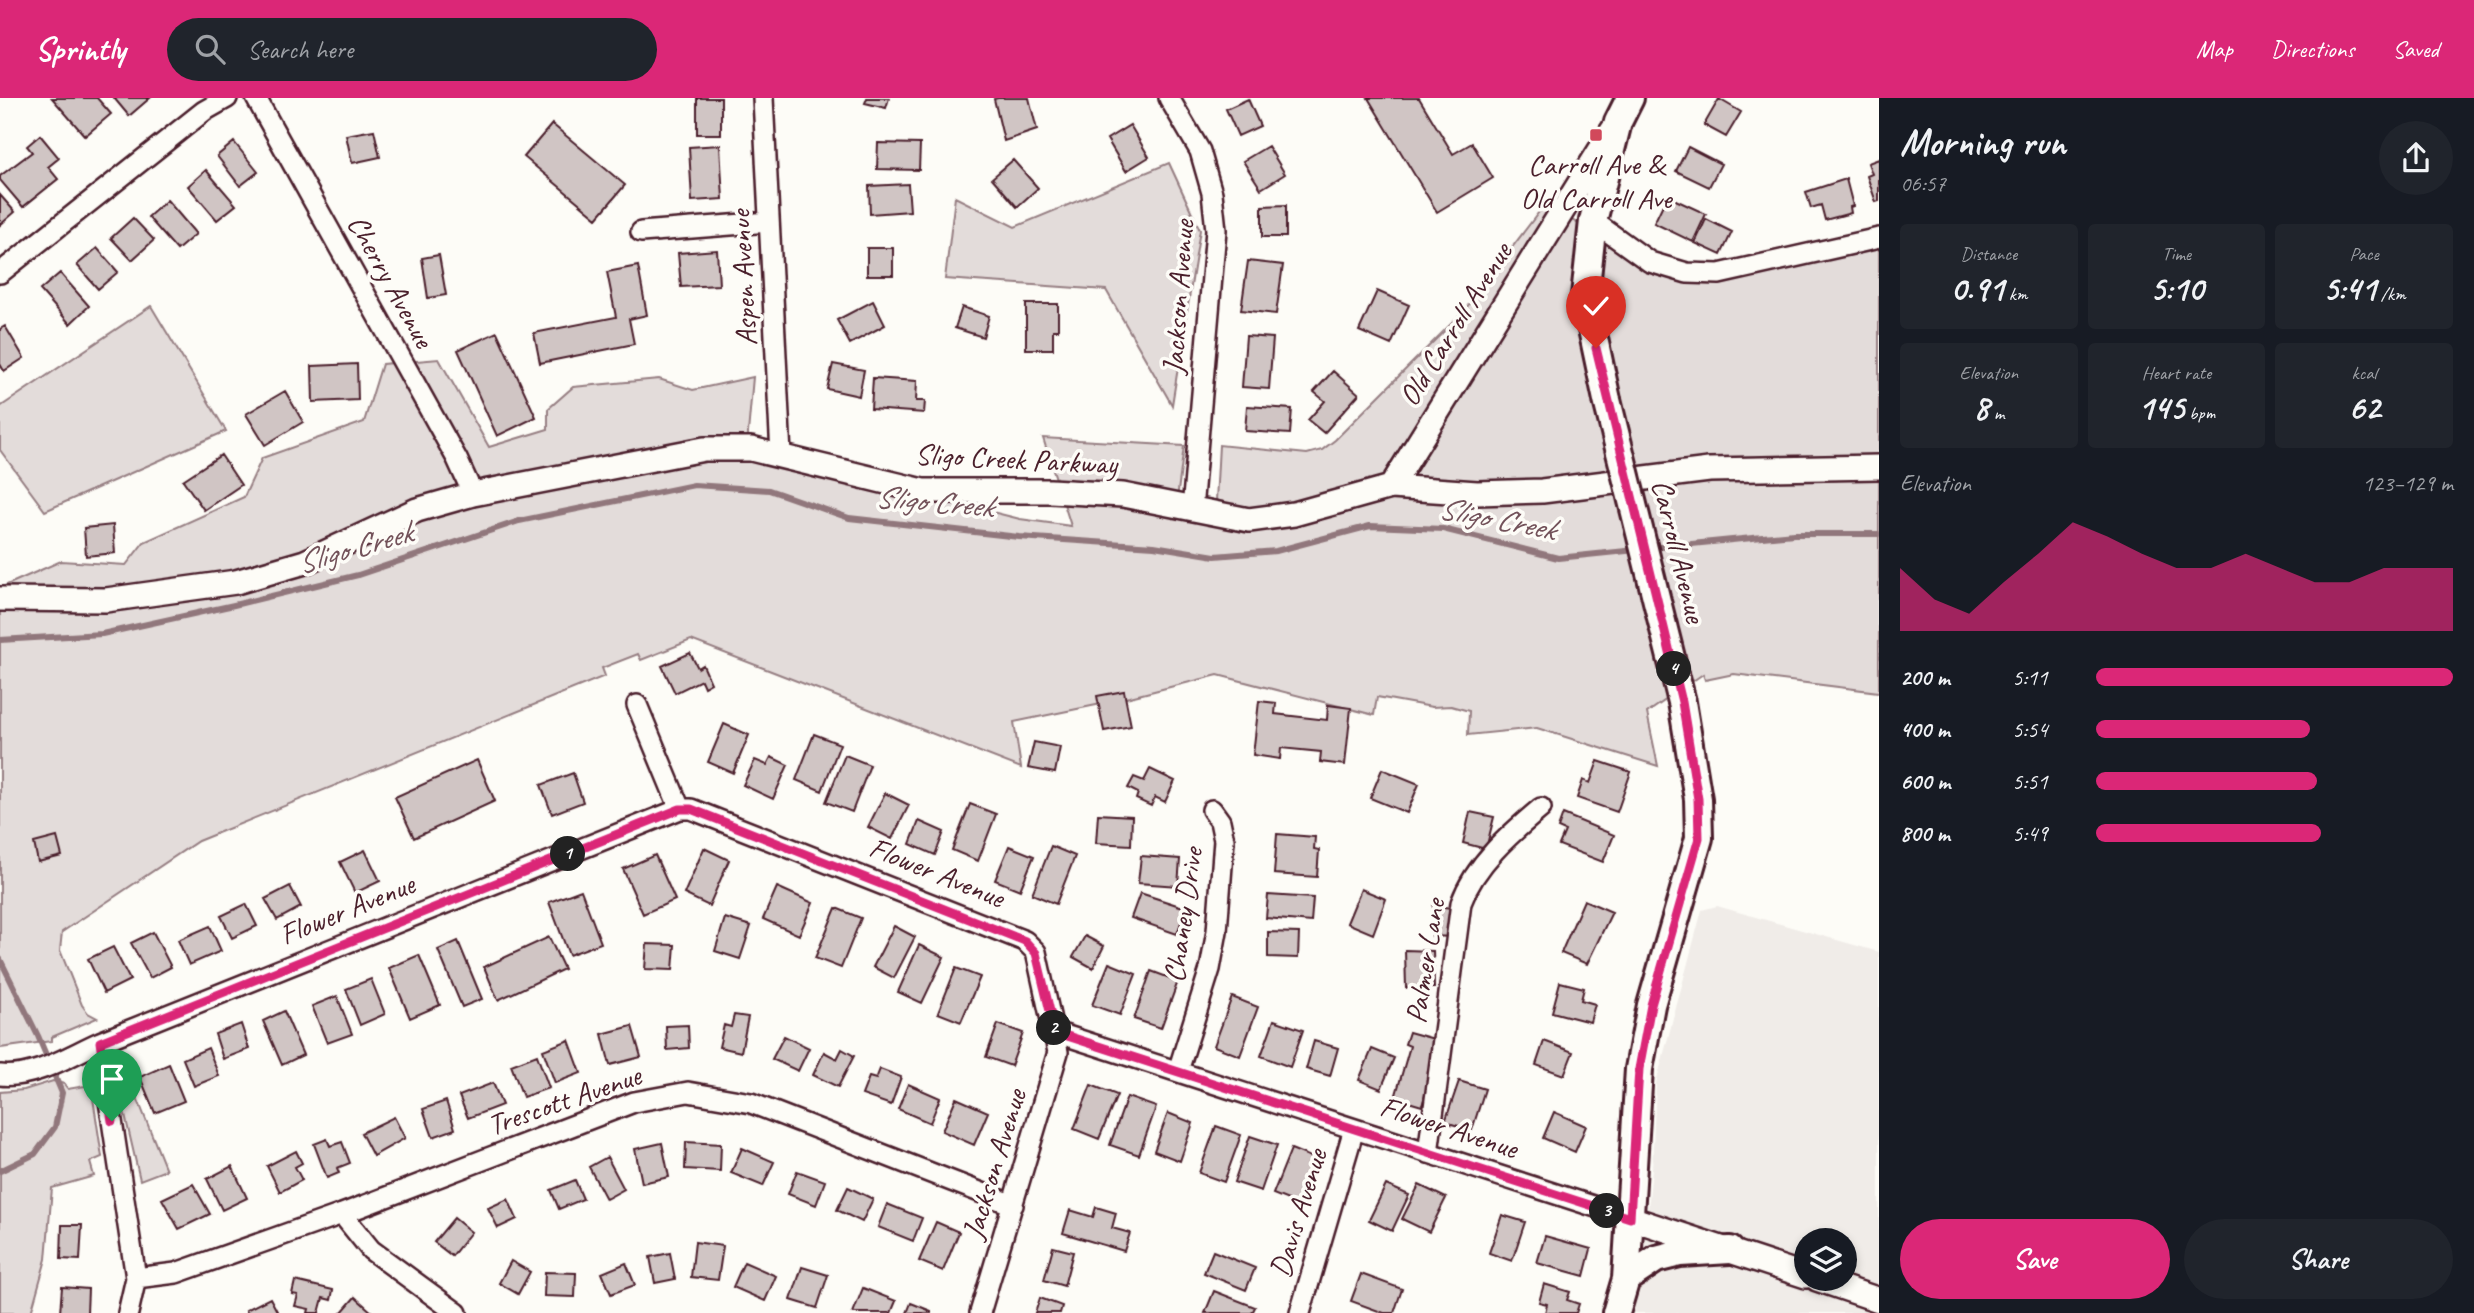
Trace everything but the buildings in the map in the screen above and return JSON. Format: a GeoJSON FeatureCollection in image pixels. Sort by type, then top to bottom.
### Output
{"type":"FeatureCollection","features":[{"type":"Feature","properties":{"kind":"main road","name":"Carroll Avenue"},"geometry":{"type":"LineString","coordinates":[[1616,1313],[1626,1279],[1639,1069],[1651,1005],[1699,838],[1698,799],[1682,702],[1585,296],[1593,221],[1618,122],[1630,98]]}},
{"type":"Feature","properties":{"kind":"main road"},"geometry":{"type":"LineString","coordinates":[[1626,1279],[1656,1259],[1680,1253],[1730,1250]]}},
{"type":"Feature","properties":{"kind":"street"},"geometry":{"type":"LineString","coordinates":[[0,273],[204,111],[227,98]]}},
{"type":"Feature","properties":{"kind":"street","name":"Cherry Avenue"},"geometry":{"type":"LineString","coordinates":[[256,98],[457,459],[473,494]]}},
{"type":"Feature","properties":{"kind":"street","name":"Aspen Avenue"},"geometry":{"type":"LineString","coordinates":[[763,98],[781,455]]}},
{"type":"Feature","properties":{"kind":"street","name":"Jackson Avenue"},"geometry":{"type":"LineString","coordinates":[[1169,98],[1200,151],[1212,193],[1216,230],[1192,510]]}},
{"type":"Feature","properties":{"kind":"street","name":"Old Carroll Avenue"},"geometry":{"type":"LineString","coordinates":[[1391,487],[1618,122]]}},
{"type":"Feature","properties":{"kind":"street"},"geometry":{"type":"LineString","coordinates":[[1593,221],[1650,262],[1687,273],[1719,274],[1879,238]]}},
{"type":"Feature","properties":{"kind":"street"},"geometry":{"type":"LineString","coordinates":[[641,232],[769,222]]}},
{"type":"Feature","properties":{"kind":"street","name":"Sligo Creek Parkway"},"geometry":{"type":"LineString","coordinates":[[0,599],[106,600],[236,582],[305,562],[417,510],[473,494],[704,449],[751,449],[923,491],[1050,491],[1123,495],[1249,520],[1294,514],[1391,487],[1477,493],[1542,491],[1709,470],[1879,467]]}},
{"type":"Feature","properties":{"kind":"street"},"geometry":{"type":"LineString","coordinates":[[637,705],[680,809]]}},
{"type":"Feature","properties":{"kind":"street","name":"Palmer Lane"},"geometry":{"type":"LineString","coordinates":[[1428,1153],[1461,902],[1474,875],[1521,825],[1541,808]]}},
{"type":"Feature","properties":{"kind":"street","name":"Flower Avenue"},"geometry":{"type":"LineString","coordinates":[[0,1075],[27,1073],[680,809],[691,809],[1025,941],[1036,953],[1055,1032],[1794,1272]]}},
{"type":"Feature","properties":{"kind":"street","name":"Chaney Drive"},"geometry":{"type":"LineString","coordinates":[[1178,1071],[1210,970],[1217,931],[1224,840],[1220,821],[1212,810]]}},
{"type":"Feature","properties":{"kind":"street","name":"Jackson Avenue"},"geometry":{"type":"LineString","coordinates":[[980,1313],[1058,1052],[1055,1032]]}},
{"type":"Feature","properties":{"kind":"street"},"geometry":{"type":"LineString","coordinates":[[100,1042],[135,1278],[128,1313]]}},
{"type":"Feature","properties":{"kind":"street","name":"Trescott Avenue"},"geometry":{"type":"LineString","coordinates":[[135,1278],[176,1273],[342,1214],[634,1102],[688,1092],[751,1103],[1013,1205]]}},
{"type":"Feature","properties":{"kind":"street","name":"Davis Avenue"},"geometry":{"type":"LineString","coordinates":[[1300,1313],[1354,1129]]}},
{"type":"Feature","properties":{"kind":"street"},"geometry":{"type":"LineString","coordinates":[[342,1214],[371,1250],[457,1313]]}},
{"type":"Feature","properties":{"kind":"street"},"geometry":{"type":"LineString","coordinates":[[1852,1291],[1879,1300]]}},
{"type":"Feature","properties":{"kind":"shaded area"},"geometry":{"type":"Polygon","coordinates":[[[1169,163],[1200,230],[1172,405],[1106,290],[945,279],[955,197],[1015,227],[1169,163]]]}},
{"type":"Feature","properties":{"kind":"shaded area"},"geometry":{"type":"Polygon","coordinates":[[[1545,204],[1659,272],[1714,275],[1879,239],[1879,692],[1734,674],[1705,680],[1703,674],[1647,713],[1658,766],[1537,728],[1468,735],[1469,711],[1451,706],[1432,707],[1377,697],[1374,715],[1218,675],[1106,703],[1014,722],[1021,768],[691,640],[641,660],[638,654],[602,668],[605,676],[198,841],[62,932],[60,950],[82,1005],[88,1013],[97,1018],[52,1037],[52,1041],[0,1048],[0,588],[61,561],[126,565],[144,542],[244,497],[262,458],[364,422],[382,364],[439,359],[489,447],[548,429],[548,409],[573,387],[659,379],[693,390],[753,377],[749,453],[1020,519],[1071,526],[1043,438],[1184,446],[1177,499],[1216,501],[1219,445],[1307,454],[1322,450],[1463,312],[1545,204]]]}},
{"type":"Feature","properties":{"kind":"shaded area"},"geometry":{"type":"Polygon","coordinates":[[[151,306],[226,431],[45,511],[0,450],[0,407],[151,306]]]}},
{"type":"Feature","properties":{"kind":"shaded area"},"geometry":{"type":"Polygon","coordinates":[[[1717,906],[1879,952],[1879,1313],[1631,1313],[1640,1284],[1652,1170],[1656,1083],[1702,910],[1717,906]]]}},
{"type":"Feature","properties":{"kind":"shaded area"},"geometry":{"type":"Polygon","coordinates":[[[118,1050],[166,1170],[140,1180],[113,1063],[114,1054],[118,1050]]]}},
{"type":"Feature","properties":{"kind":"shaded area"},"geometry":{"type":"Polygon","coordinates":[[[53,1081],[64,1084],[68,1089],[91,1085],[102,1157],[90,1162],[94,1176],[52,1188],[46,1259],[31,1313],[0,1313],[0,1092],[24,1090],[53,1081]]]}},
{"type":"Feature","properties":{"kind":"waterway","name":"Sligo Creek"},"geometry":{"type":"LineString","coordinates":[[0,640],[102,634],[234,605],[358,575],[519,521],[694,485],[769,490],[849,518],[1019,537],[1154,546],[1215,556],[1276,551],[1370,526],[1443,529],[1558,558],[1636,550]]}},
{"type":"Feature","properties":{"kind":"waterway","name":"Sligo Creek"},"geometry":{"type":"LineString","coordinates":[[1651,548],[1794,534],[1879,534]]}},
{"type":"Feature","properties":{"kind":"waterway","name":"Sligo Creek"},"geometry":{"type":"LineString","coordinates":[[0,959],[38,1036],[62,1093],[55,1127],[35,1154],[0,1171]]}},
{"type":"Feature","properties":{"kind":"place","name":"Carroll Ave & Old Carroll Ave"},"geometry":{"type":"Point","coordinates":[1596,135]}},
{"type":"Feature","properties":{"kind":"route"},"geometry":{"type":"LineString","coordinates":[[112,1121],[100,1042],[680,809],[691,809],[1025,941],[1036,953],[1055,1032],[1630,1218],[1639,1069],[1651,1005],[1699,838],[1698,799],[1682,702],[1596,348]]}}]}
